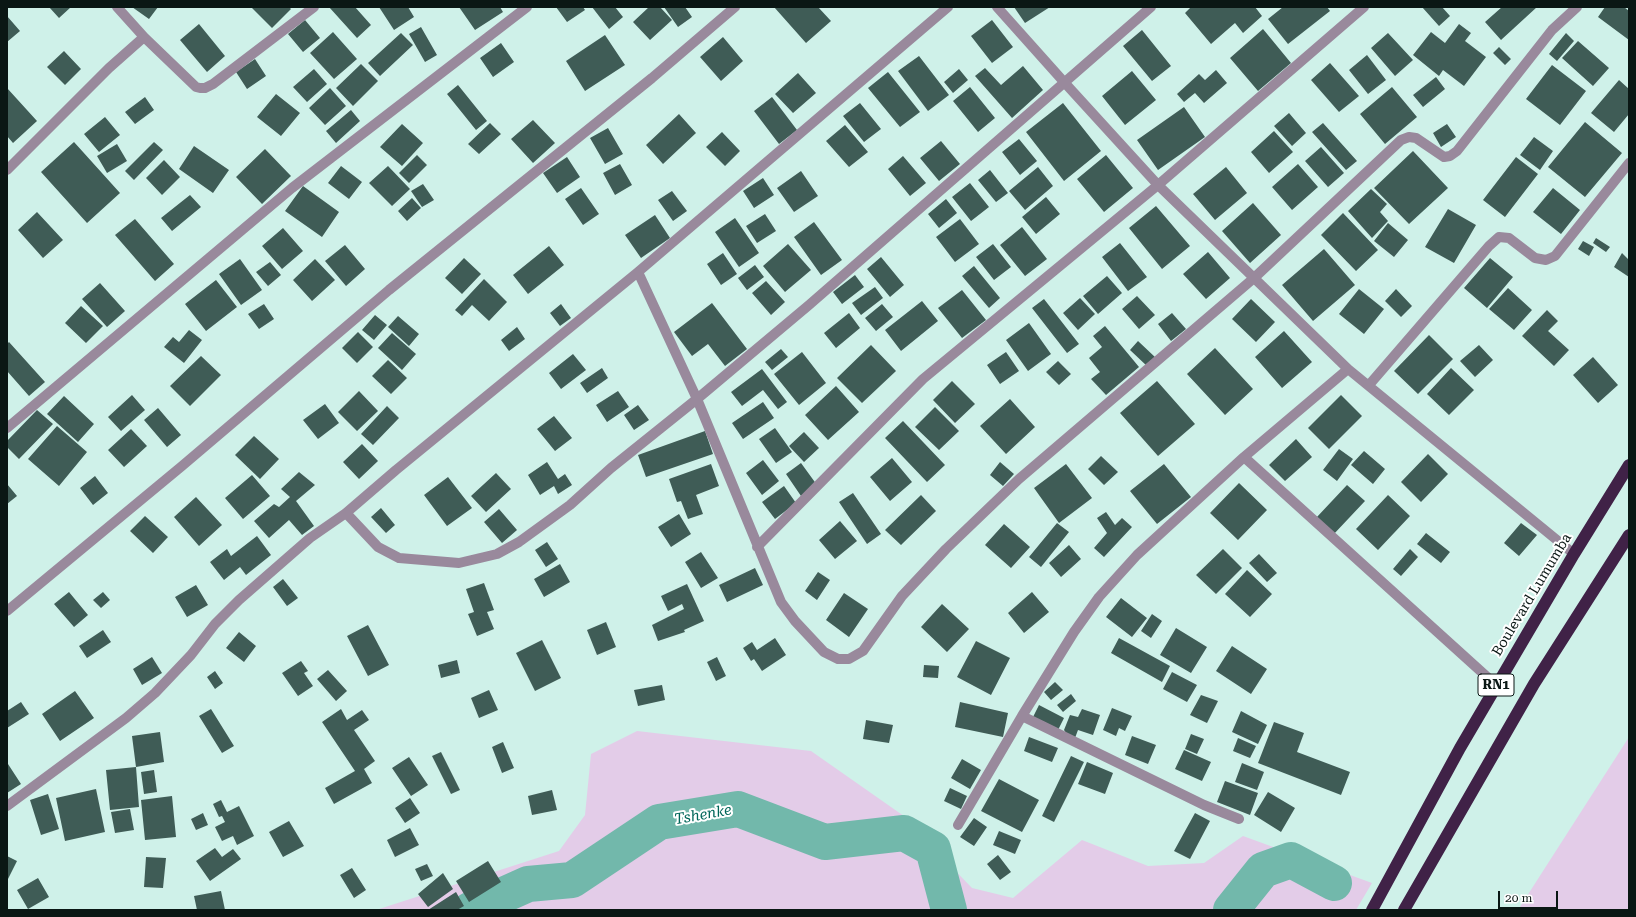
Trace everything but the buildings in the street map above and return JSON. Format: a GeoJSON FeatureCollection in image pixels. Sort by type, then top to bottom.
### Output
{"type":"FeatureCollection","features":[{"type":"Feature","properties":{"kind":"highway","name":"Boulevard Lumumba"},"geometry":{"type":"LineString","coordinates":[[1372,910],[1496,685],[1629,465]]}},
{"type":"Feature","properties":{"kind":"highway","name":"RN1"},"geometry":{"type":"LineString","coordinates":[[1404,910],[1534,684],[1629,535]]}},
{"type":"Feature","properties":{"kind":"street"},"geometry":{"type":"LineString","coordinates":[[117,7],[144,37],[196,87],[200,88],[205,88],[213,84],[314,7]]}},
{"type":"Feature","properties":{"kind":"street"},"geometry":{"type":"LineString","coordinates":[[7,611],[182,466],[389,290],[652,78],[735,7]]}},
{"type":"Feature","properties":{"kind":"street"},"geometry":{"type":"LineString","coordinates":[[7,806],[126,718],[155,694],[191,655],[215,624],[239,600],[310,538],[346,513],[396,470],[638,272],[948,7]]}},
{"type":"Feature","properties":{"kind":"street"},"geometry":{"type":"LineString","coordinates":[[997,7],[1158,185],[1348,369],[1574,554]]}},
{"type":"Feature","properties":{"kind":"street"},"geometry":{"type":"LineString","coordinates":[[346,513],[378,547],[399,558],[459,563],[497,554],[519,542],[570,505],[611,468],[697,399],[809,305],[1151,7]]}},
{"type":"Feature","properties":{"kind":"street"},"geometry":{"type":"LineString","coordinates":[[757,547],[923,379],[1158,185],[1364,7]]}},
{"type":"Feature","properties":{"kind":"street"},"geometry":{"type":"LineString","coordinates":[[638,272],[697,399],[781,602],[794,621],[824,652],[838,659],[849,659],[864,651],[902,596],[946,549],[1019,479],[1254,278],[1401,140],[1408,137],[1416,138],[1444,157],[1450,156],[1457,151],[1552,30],[1577,7]]}},
{"type":"Feature","properties":{"kind":"street"},"geometry":{"type":"LineString","coordinates":[[7,428],[292,188],[524,8]]}},
{"type":"Feature","properties":{"kind":"street"},"geometry":{"type":"LineString","coordinates":[[7,170],[109,68],[144,37]]}},
{"type":"Feature","properties":{"kind":"street"},"geometry":{"type":"LineString","coordinates":[[1369,385],[1489,246],[1500,238],[1509,238],[1535,258],[1546,260],[1555,256],[1629,163]]}},
{"type":"Feature","properties":{"kind":"street"},"geometry":{"type":"LineString","coordinates":[[958,825],[1022,716],[1098,597],[1137,555],[1244,457],[1348,369]]}},
{"type":"Feature","properties":{"kind":"street"},"geometry":{"type":"LineString","coordinates":[[1244,457],[1496,685]]}},
{"type":"Feature","properties":{"kind":"street"},"geometry":{"type":"LineString","coordinates":[[1022,716],[1204,805],[1239,819]]}},
{"type":"Feature","properties":{"kind":"shaded area"},"geometry":{"type":"Polygon","coordinates":[[[637,731],[811,751],[911,821],[943,858],[972,888],[1013,898],[1082,840],[1148,866],[1204,863],[1243,836],[1372,883],[1356,910],[376,910],[559,851],[585,815],[591,754],[637,731]]]}},
{"type":"Feature","properties":{"kind":"shaded area"},"geometry":{"type":"Polygon","coordinates":[[[1629,737],[1629,910],[1518,910],[1629,737]]]}},
{"type":"Feature","properties":{"kind":"waterway","name":"Tshenke"},"geometry":{"type":"LineString","coordinates":[[470,910],[528,884],[572,880],[659,822],[738,809],[825,842],[904,833],[933,849],[949,910]]}},
{"type":"Feature","properties":{"kind":"waterway","name":"Tshenke"},"geometry":{"type":"LineString","coordinates":[[1231,910],[1263,870],[1291,860],[1334,883]]}}]}
